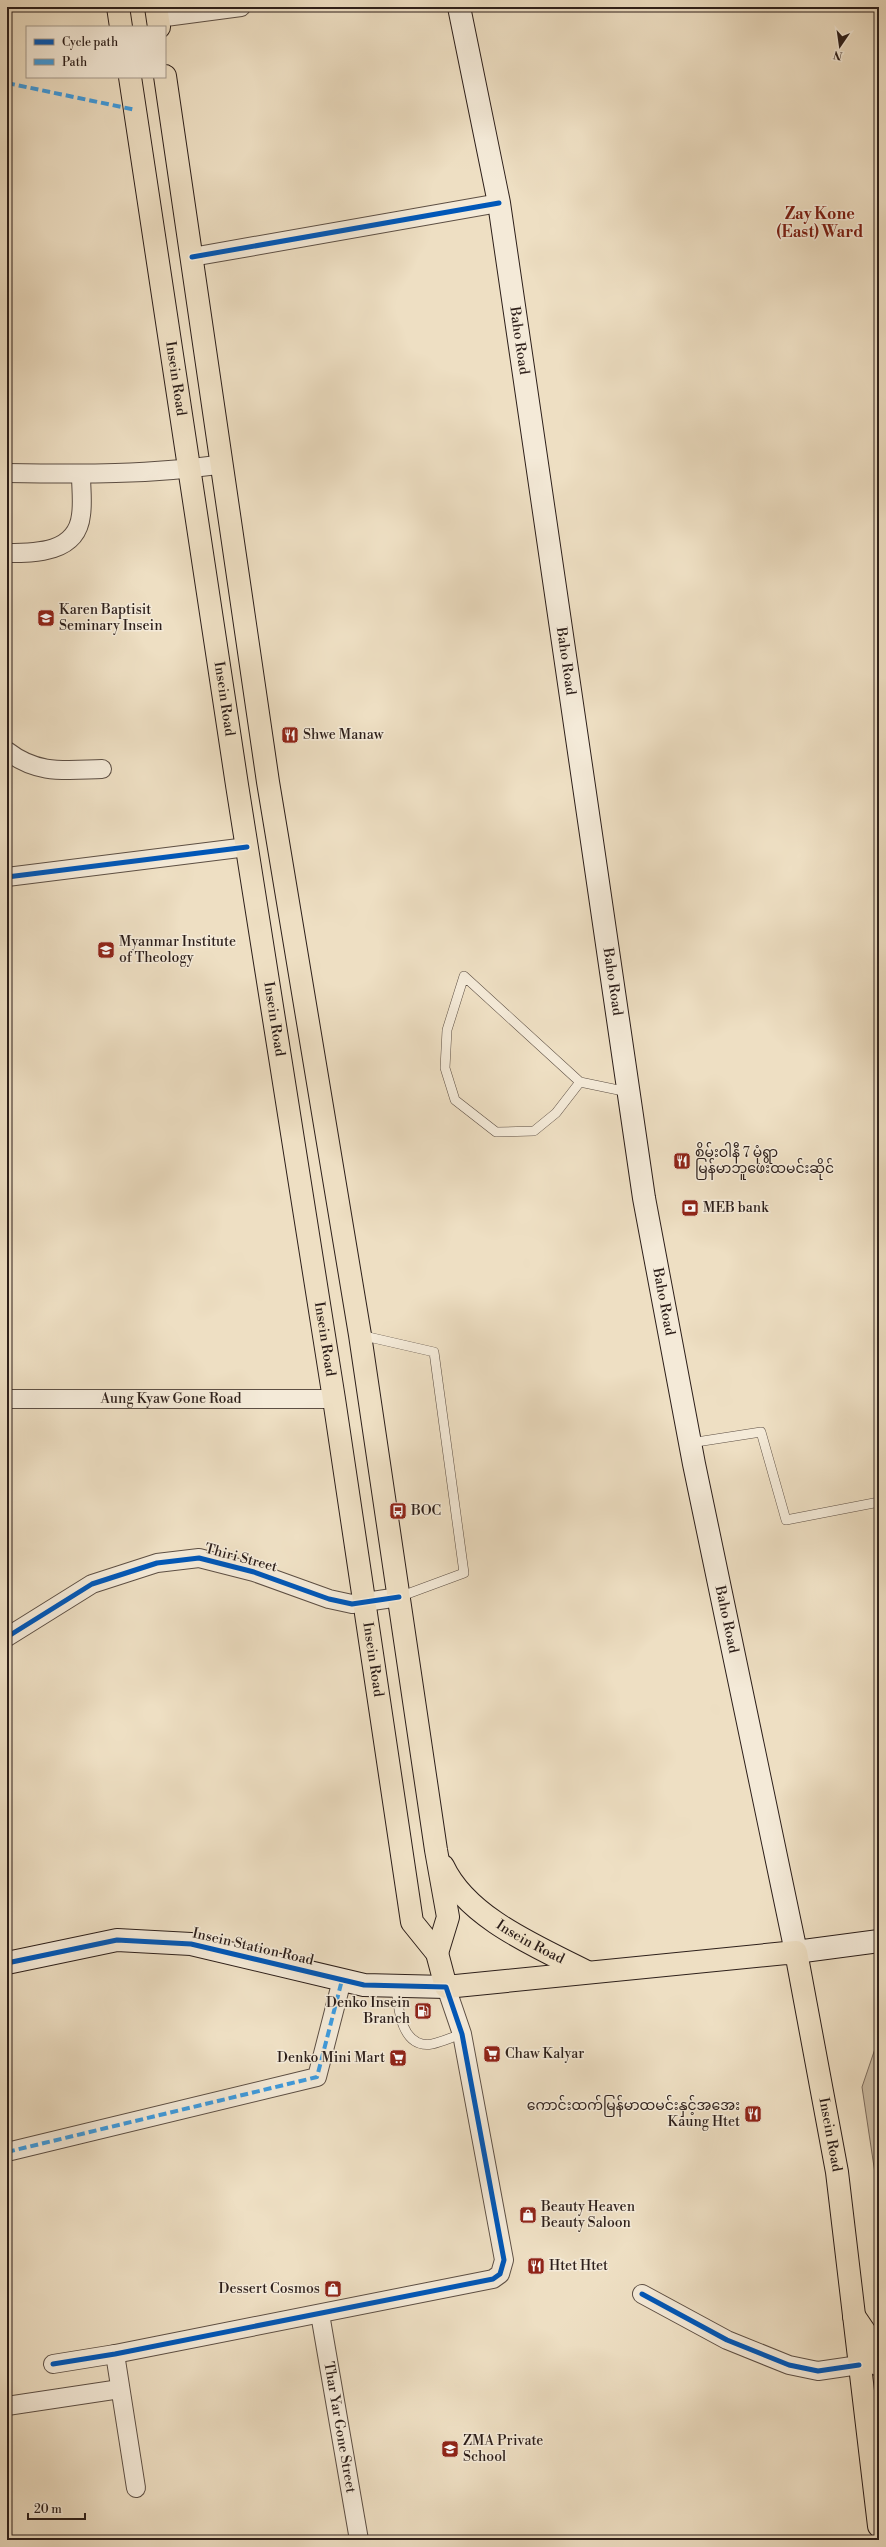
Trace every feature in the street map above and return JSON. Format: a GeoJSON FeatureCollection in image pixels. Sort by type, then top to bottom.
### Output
{"type":"FeatureCollection","features":[{"type":"Feature","properties":{"kind":"main road"},"geometry":{"type":"LineString","coordinates":[[118,7],[121,26]]}},
{"type":"Feature","properties":{"kind":"main road","name":"Baho Road"},"geometry":{"type":"LineString","coordinates":[[459,7],[499,203],[644,1198],[690,1443],[796,1952]]}},
{"type":"Feature","properties":{"kind":"main road","name":"Insein Road"},"geometry":{"type":"LineString","coordinates":[[130,78],[237,785],[334,1399],[412,1922],[437,1953],[446,1987],[796,1952],[837,2172],[852,2312],[869,2366],[879,2526]]}},
{"type":"Feature","properties":{"kind":"main road","name":"Insein Road"},"geometry":{"type":"LineString","coordinates":[[165,78],[223,464],[268,782],[360,1335],[436,1850],[448,1917],[437,1953]]}},
{"type":"Feature","properties":{"kind":"main road"},"geometry":{"type":"LineString","coordinates":[[135,108],[168,103]]}},
{"type":"Feature","properties":{"kind":"main road"},"geometry":{"type":"LineString","coordinates":[[237,785],[268,782]]}},
{"type":"Feature","properties":{"kind":"main road"},"geometry":{"type":"LineString","coordinates":[[267,975],[300,971]]}},
{"type":"Feature","properties":{"kind":"main road"},"geometry":{"type":"LineString","coordinates":[[305,1213],[339,1206]]}},
{"type":"Feature","properties":{"kind":"main road","name":"Insein Road"},"geometry":{"type":"LineString","coordinates":[[436,1850],[449,1879],[474,1907],[524,1939],[588,1972]]}},
{"type":"Feature","properties":{"kind":"main road","name":"Insein Station Road"},"geometry":{"type":"LineString","coordinates":[[7,1963],[117,1940],[191,1944],[364,1985],[446,1987]]}},
{"type":"Feature","properties":{"kind":"main road"},"geometry":{"type":"LineString","coordinates":[[796,1952],[879,1941]]}},
{"type":"Feature","properties":{"kind":"street"},"geometry":{"type":"LineString","coordinates":[[157,17],[241,7]]}},
{"type":"Feature","properties":{"kind":"street"},"geometry":{"type":"LineString","coordinates":[[192,257],[499,203]]}},
{"type":"Feature","properties":{"kind":"street"},"geometry":{"type":"LineString","coordinates":[[7,473],[81,474],[190,469],[223,464]]}},
{"type":"Feature","properties":{"kind":"street"},"geometry":{"type":"LineString","coordinates":[[7,553],[31,553],[59,548],[73,537],[82,516],[81,474]]}},
{"type":"Feature","properties":{"kind":"street"},"geometry":{"type":"LineString","coordinates":[[7,751],[22,762],[54,771],[102,769]]}},
{"type":"Feature","properties":{"kind":"street"},"geometry":{"type":"LineString","coordinates":[[7,877],[247,847]]}},
{"type":"Feature","properties":{"kind":"street","name":"Aung Kyaw Gone Road"},"geometry":{"type":"LineString","coordinates":[[7,1399],[334,1399]]}},
{"type":"Feature","properties":{"kind":"street","name":"Thiri Street"},"geometry":{"type":"LineString","coordinates":[[7,1637],[92,1584],[157,1563],[199,1558],[254,1572],[329,1600],[352,1604],[399,1597]]}},
{"type":"Feature","properties":{"kind":"street"},"geometry":{"type":"LineString","coordinates":[[7,2152],[317,2076],[342,1980]]}},
{"type":"Feature","properties":{"kind":"street"},"geometry":{"type":"LineString","coordinates":[[53,2364],[115,2354],[493,2280],[500,2274],[504,2260],[462,2034],[446,1987]]}},
{"type":"Feature","properties":{"kind":"street"},"geometry":{"type":"LineString","coordinates":[[642,2294],[726,2340],[789,2365],[818,2371],[869,2366]]}},
{"type":"Feature","properties":{"kind":"street","name":"Thar Yar Gone Street"},"geometry":{"type":"LineString","coordinates":[[320,2314],[359,2540]]}},
{"type":"Feature","properties":{"kind":"street"},"geometry":{"type":"LineString","coordinates":[[115,2354],[136,2488]]}},
{"type":"Feature","properties":{"kind":"street"},"geometry":{"type":"LineString","coordinates":[[7,2406],[120,2389]]}},
{"type":"Feature","properties":{"kind":"lane"},"geometry":{"type":"LineString","coordinates":[[580,1082],[556,1113],[534,1131],[496,1132],[455,1100],[445,1068],[446,1030],[464,976],[580,1082],[628,1092]]}},
{"type":"Feature","properties":{"kind":"lane"},"geometry":{"type":"LineString","coordinates":[[360,1335],[434,1352],[464,1573],[399,1597]]}},
{"type":"Feature","properties":{"kind":"lane"},"geometry":{"type":"LineString","coordinates":[[690,1443],[761,1432],[786,1520],[879,1502]]}},
{"type":"Feature","properties":{"kind":"lane"},"geometry":{"type":"LineString","coordinates":[[396,1986],[398,2010],[402,2026],[414,2041],[431,2044],[462,2034]]}},
{"type":"Feature","properties":{"kind":"shaded area"},"geometry":{"type":"Polygon","coordinates":[[[879,2037],[879,2200],[862,2087],[879,2037]]]}},
{"type":"Feature","properties":{"kind":"marked path"},"geometry":{"type":"LineString","coordinates":[[7,83],[136,110]]}},
{"type":"Feature","properties":{"kind":"marked path"},"geometry":{"type":"LineString","coordinates":[[7,2152],[317,2077],[342,1980]]}},
{"type":"Feature","properties":{"kind":"cycle path"},"geometry":{"type":"LineString","coordinates":[[192,257],[499,203]]}},
{"type":"Feature","properties":{"kind":"cycle path"},"geometry":{"type":"LineString","coordinates":[[7,877],[247,847]]}},
{"type":"Feature","properties":{"kind":"cycle path"},"geometry":{"type":"LineString","coordinates":[[7,1637],[92,1584],[157,1563],[199,1558],[254,1572],[329,1599],[352,1604],[399,1597]]}},
{"type":"Feature","properties":{"kind":"cycle path"},"geometry":{"type":"LineString","coordinates":[[7,1963],[117,1940],[191,1944],[364,1985],[446,1987],[462,2034],[504,2260],[500,2274],[493,2279],[115,2354],[53,2364]]}},
{"type":"Feature","properties":{"kind":"cycle path"},"geometry":{"type":"LineString","coordinates":[[642,2294],[727,2340],[789,2365],[818,2371],[859,2365]]}},
{"type":"Feature","properties":{"kind":"place","name":"Karen Baptisit Seminary Insein"},"geometry":{"type":"Point","coordinates":[46,618]}},
{"type":"Feature","properties":{"kind":"place","name":"Shwe Manaw"},"geometry":{"type":"Point","coordinates":[290,735]}},
{"type":"Feature","properties":{"kind":"place","name":"Myanmar Institute of Theology"},"geometry":{"type":"Point","coordinates":[106,950]}},
{"type":"Feature","properties":{"kind":"place","name":"စိမ်းဝါနီ 7 မုံရွာ မြန်မာဘူဖေးထမင်းဆိုင်"},"geometry":{"type":"Point","coordinates":[682,1161]}},
{"type":"Feature","properties":{"kind":"place","name":"MEB bank"},"geometry":{"type":"Point","coordinates":[690,1208]}},
{"type":"Feature","properties":{"kind":"place","name":"BOC"},"geometry":{"type":"Point","coordinates":[398,1511]}},
{"type":"Feature","properties":{"kind":"place","name":"Denko Insein Branch"},"geometry":{"type":"Point","coordinates":[423,2011]}},
{"type":"Feature","properties":{"kind":"place","name":"Chaw Kalyar"},"geometry":{"type":"Point","coordinates":[492,2054]}},
{"type":"Feature","properties":{"kind":"place","name":"Denko Mini Mart"},"geometry":{"type":"Point","coordinates":[398,2058]}},
{"type":"Feature","properties":{"kind":"place","name":"ကောင်းထက်မြန်မာထမင်းနှင့်အအေး Kaung Htet"},"geometry":{"type":"Point","coordinates":[753,2114]}},
{"type":"Feature","properties":{"kind":"place","name":"Beauty Heaven Beauty Saloon"},"geometry":{"type":"Point","coordinates":[528,2215]}},
{"type":"Feature","properties":{"kind":"place","name":"Htet Htet"},"geometry":{"type":"Point","coordinates":[536,2266]}},
{"type":"Feature","properties":{"kind":"place","name":"Dessert Cosmos"},"geometry":{"type":"Point","coordinates":[333,2289]}},
{"type":"Feature","properties":{"kind":"place","name":"ZMA Private School"},"geometry":{"type":"Point","coordinates":[450,2449]}},
{"type":"Feature","properties":{"kind":"district","name":"Zay Kone (East) Ward"},"geometry":{"type":"Point","coordinates":[820,223]}}]}
